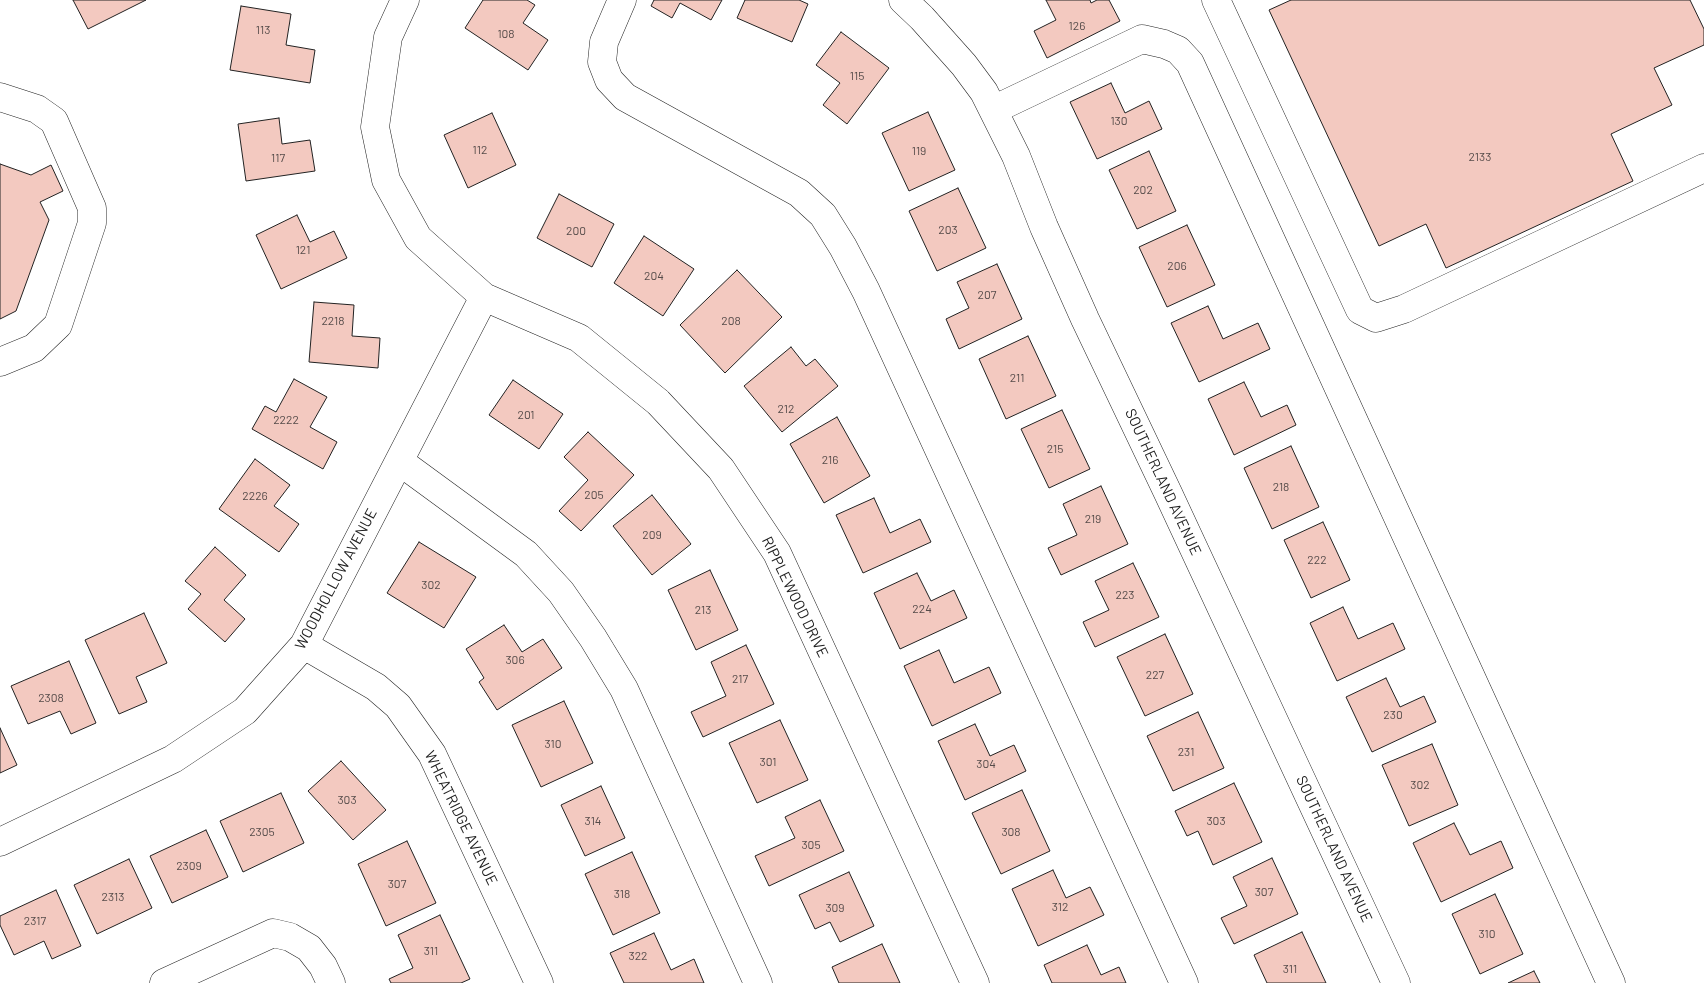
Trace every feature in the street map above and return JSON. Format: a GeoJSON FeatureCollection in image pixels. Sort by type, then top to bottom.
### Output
{"type":"FeatureCollection","features":[{"type":"Feature","properties":{"kind":"street","name":"RIPPLEWOOD DRIVE"},"geometry":{"type":"LineString","coordinates":[[405,0],[388,37],[375,127],[386,180],[418,238],[484,297],[579,338],[658,402],[721,469],[777,553],[975,983]]}},
{"type":"Feature","properties":{"kind":"street"},"geometry":{"type":"LineString","coordinates":[[622,0],[604,42],[602,62],[610,80],[625,98],[798,193],[823,215],[842,247],[866,291],[1184,983]]}},
{"type":"Feature","properties":{"kind":"street","name":"SOUTHERLAND AVENUE"},"geometry":{"type":"LineString","coordinates":[[903,0],[964,65],[984,92],[1016,156],[1044,227],[1085,319],[1396,983]]}},
{"type":"Feature","properties":{"kind":"street"},"geometry":{"type":"LineString","coordinates":[[1216,0],[1360,310],[1376,318],[1404,309],[1704,168]]}},
{"type":"Feature","properties":{"kind":"street"},"geometry":{"type":"LineString","coordinates":[[993,110],[1142,38],[1178,50],[1190,63],[1611,983]]}},
{"type":"Feature","properties":{"kind":"street"},"geometry":{"type":"LineString","coordinates":[[0,98],[37,109],[54,121],[92,208],[92,223],[58,326],[34,348],[0,362]]}},
{"type":"Feature","properties":{"kind":"street","name":"WOODHOLLOW AVENUE"},"geometry":{"type":"LineString","coordinates":[[0,842],[173,759],[245,711],[304,645],[484,297]]}},
{"type":"Feature","properties":{"kind":"street"},"geometry":{"type":"LineString","coordinates":[[399,461],[526,554],[561,592],[577,615],[624,689],[758,983]]}},
{"type":"Feature","properties":{"kind":"street","name":"WHEATRIDGE AVENUE"},"geometry":{"type":"LineString","coordinates":[[304,645],[376,687],[398,706],[432,754],[539,983]]}},
{"type":"Feature","properties":{"kind":"street"},"geometry":{"type":"LineString","coordinates":[[164,983],[273,933],[290,937],[309,948],[323,966],[330,983]]}},
{"type":"Feature","properties":{"kind":"building"},"geometry":{"type":"Polygon","coordinates":[[[73,0],[146,0],[88,29],[73,0]]]}},
{"type":"Feature","properties":{"kind":"building"},"geometry":{"type":"Polygon","coordinates":[[[483,0],[527,0],[535,5],[523,23],[548,40],[528,70],[465,28],[483,0]]]}},
{"type":"Feature","properties":{"kind":"building"},"geometry":{"type":"Polygon","coordinates":[[[654,0],[722,0],[711,20],[680,3],[672,18],[651,6],[654,0]]]}},
{"type":"Feature","properties":{"kind":"building"},"geometry":{"type":"Polygon","coordinates":[[[745,0],[799,0],[808,4],[792,42],[737,18],[745,0]]]}},
{"type":"Feature","properties":{"kind":"building"},"geometry":{"type":"Polygon","coordinates":[[[1046,0],[1090,0],[1091,3],[1097,0],[1109,0],[1120,21],[1047,58],[1034,31],[1056,20],[1046,0]]]}},
{"type":"Feature","properties":{"kind":"building"},"geometry":{"type":"Polygon","coordinates":[[[1291,0],[1690,0],[1704,29],[1704,45],[1654,68],[1672,105],[1611,134],[1633,181],[1446,268],[1426,224],[1379,246],[1269,10],[1291,0]]]}},
{"type":"Feature","properties":{"kind":"building"},"geometry":{"type":"Polygon","coordinates":[[[241,6],[291,14],[286,45],[315,50],[310,83],[230,70],[241,6]]]}},
{"type":"Feature","properties":{"kind":"building"},"geometry":{"type":"Polygon","coordinates":[[[841,32],[889,68],[847,124],[823,105],[840,83],[816,65],[841,32]]]}},
{"type":"Feature","properties":{"kind":"building"},"geometry":{"type":"Polygon","coordinates":[[[1111,83],[1125,113],[1149,101],[1162,129],[1097,159],[1070,102],[1111,83]]]}},
{"type":"Feature","properties":{"kind":"building"},"geometry":{"type":"Polygon","coordinates":[[[928,112],[955,170],[909,191],[882,133],[928,112]]]}},
{"type":"Feature","properties":{"kind":"building"},"geometry":{"type":"Polygon","coordinates":[[[492,113],[516,165],[468,188],[444,135],[492,113]]]}},
{"type":"Feature","properties":{"kind":"building"},"geometry":{"type":"Polygon","coordinates":[[[279,118],[282,144],[310,140],[315,171],[246,181],[238,124],[279,118]]]}},
{"type":"Feature","properties":{"kind":"building"},"geometry":{"type":"Polygon","coordinates":[[[1149,151],[1176,211],[1137,229],[1109,170],[1149,151]]]}},
{"type":"Feature","properties":{"kind":"building"},"geometry":{"type":"Polygon","coordinates":[[[0,164],[31,175],[51,165],[63,191],[40,202],[49,220],[16,311],[0,319],[0,164]]]}},
{"type":"Feature","properties":{"kind":"building"},"geometry":{"type":"Polygon","coordinates":[[[958,188],[986,248],[937,271],[909,211],[958,188]]]}},
{"type":"Feature","properties":{"kind":"building"},"geometry":{"type":"Polygon","coordinates":[[[559,194],[614,224],[592,267],[537,238],[559,194]]]}},
{"type":"Feature","properties":{"kind":"building"},"geometry":{"type":"Polygon","coordinates":[[[297,215],[310,242],[334,231],[347,258],[281,289],[256,235],[297,215]]]}},
{"type":"Feature","properties":{"kind":"building"},"geometry":{"type":"Polygon","coordinates":[[[1187,225],[1215,285],[1167,307],[1139,247],[1187,225]]]}},
{"type":"Feature","properties":{"kind":"building"},"geometry":{"type":"Polygon","coordinates":[[[644,236],[694,269],[663,316],[614,283],[644,236]]]}},
{"type":"Feature","properties":{"kind":"building"},"geometry":{"type":"Polygon","coordinates":[[[997,264],[1022,319],[959,349],[946,319],[969,308],[957,282],[997,264]]]}},
{"type":"Feature","properties":{"kind":"building"},"geometry":{"type":"Polygon","coordinates":[[[737,270],[782,317],[725,373],[680,325],[737,270]]]}},
{"type":"Feature","properties":{"kind":"building"},"geometry":{"type":"Polygon","coordinates":[[[314,302],[354,305],[352,336],[380,338],[378,368],[309,362],[314,302]]]}},
{"type":"Feature","properties":{"kind":"building"},"geometry":{"type":"Polygon","coordinates":[[[1208,306],[1223,339],[1258,323],[1270,349],[1199,382],[1171,323],[1208,306]]]}},
{"type":"Feature","properties":{"kind":"building"},"geometry":{"type":"Polygon","coordinates":[[[1028,336],[1056,396],[1006,419],[979,359],[1028,336]]]}},
{"type":"Feature","properties":{"kind":"building"},"geometry":{"type":"Polygon","coordinates":[[[791,347],[806,366],[815,359],[838,386],[782,432],[744,386],[791,347]]]}},
{"type":"Feature","properties":{"kind":"building"},"geometry":{"type":"Polygon","coordinates":[[[294,379],[327,397],[310,427],[337,442],[323,469],[252,429],[265,406],[276,412],[294,379]]]}},
{"type":"Feature","properties":{"kind":"building"},"geometry":{"type":"Polygon","coordinates":[[[513,380],[563,414],[539,449],[489,415],[513,380]]]}},
{"type":"Feature","properties":{"kind":"building"},"geometry":{"type":"Polygon","coordinates":[[[1244,382],[1261,417],[1287,405],[1296,425],[1234,455],[1208,399],[1244,382]]]}},
{"type":"Feature","properties":{"kind":"building"},"geometry":{"type":"Polygon","coordinates":[[[1062,410],[1090,469],[1049,488],[1021,429],[1062,410]]]}},
{"type":"Feature","properties":{"kind":"building"},"geometry":{"type":"Polygon","coordinates":[[[837,417],[870,476],[824,503],[790,444],[837,417]]]}},
{"type":"Feature","properties":{"kind":"building"},"geometry":{"type":"Polygon","coordinates":[[[588,432],[634,475],[581,531],[559,511],[588,480],[564,457],[588,432]]]}},
{"type":"Feature","properties":{"kind":"building"},"geometry":{"type":"Polygon","coordinates":[[[1291,446],[1319,507],[1272,529],[1244,468],[1291,446]]]}},
{"type":"Feature","properties":{"kind":"building"},"geometry":{"type":"Polygon","coordinates":[[[255,459],[290,485],[274,506],[299,524],[279,552],[219,509],[255,459]]]}},
{"type":"Feature","properties":{"kind":"building"},"geometry":{"type":"Polygon","coordinates":[[[1101,486],[1128,544],[1061,575],[1048,548],[1077,535],[1063,504],[1101,486]]]}},
{"type":"Feature","properties":{"kind":"building"},"geometry":{"type":"Polygon","coordinates":[[[652,495],[691,544],[652,575],[613,526],[652,495]]]}},
{"type":"Feature","properties":{"kind":"building"},"geometry":{"type":"Polygon","coordinates":[[[874,498],[890,533],[920,519],[931,542],[863,573],[836,515],[874,498]]]}},
{"type":"Feature","properties":{"kind":"building"},"geometry":{"type":"Polygon","coordinates":[[[1323,522],[1350,580],[1311,598],[1284,540],[1323,522]]]}},
{"type":"Feature","properties":{"kind":"building"},"geometry":{"type":"Polygon","coordinates":[[[419,542],[476,577],[444,628],[387,593],[419,542]]]}},
{"type":"Feature","properties":{"kind":"building"},"geometry":{"type":"Polygon","coordinates":[[[215,547],[246,575],[224,600],[245,619],[225,642],[188,609],[201,594],[185,581],[215,547]]]}},
{"type":"Feature","properties":{"kind":"building"},"geometry":{"type":"Polygon","coordinates":[[[1133,563],[1159,617],[1095,647],[1083,622],[1109,610],[1095,581],[1133,563]]]}},
{"type":"Feature","properties":{"kind":"building"},"geometry":{"type":"Polygon","coordinates":[[[710,570],[738,630],[696,650],[668,590],[710,570]]]}},
{"type":"Feature","properties":{"kind":"building"},"geometry":{"type":"Polygon","coordinates":[[[917,573],[931,601],[954,590],[967,618],[900,649],[874,593],[917,573]]]}},
{"type":"Feature","properties":{"kind":"building"},"geometry":{"type":"Polygon","coordinates":[[[1343,607],[1358,639],[1393,623],[1405,649],[1337,681],[1310,623],[1343,607]]]}},
{"type":"Feature","properties":{"kind":"building"},"geometry":{"type":"Polygon","coordinates":[[[144,613],[167,663],[136,677],[147,702],[119,714],[85,640],[144,613]]]}},
{"type":"Feature","properties":{"kind":"building"},"geometry":{"type":"Polygon","coordinates":[[[504,625],[522,652],[543,639],[562,668],[497,710],[479,682],[484,678],[466,649],[504,625]]]}},
{"type":"Feature","properties":{"kind":"building"},"geometry":{"type":"Polygon","coordinates":[[[1165,634],[1193,694],[1145,716],[1117,657],[1165,634]]]}},
{"type":"Feature","properties":{"kind":"building"},"geometry":{"type":"Polygon","coordinates":[[[746,645],[774,704],[703,737],[691,712],[726,696],[711,662],[746,645]]]}},
{"type":"Feature","properties":{"kind":"building"},"geometry":{"type":"Polygon","coordinates":[[[939,650],[954,683],[989,667],[1001,693],[932,726],[904,666],[939,650]]]}},
{"type":"Feature","properties":{"kind":"building"},"geometry":{"type":"Polygon","coordinates":[[[69,661],[96,723],[71,734],[60,711],[28,724],[11,686],[69,661]]]}},
{"type":"Feature","properties":{"kind":"building"},"geometry":{"type":"Polygon","coordinates":[[[1386,678],[1400,707],[1424,696],[1436,722],[1372,752],[1346,697],[1386,678]]]}},
{"type":"Feature","properties":{"kind":"building"},"geometry":{"type":"Polygon","coordinates":[[[564,701],[593,763],[541,787],[512,725],[564,701]]]}},
{"type":"Feature","properties":{"kind":"building"},"geometry":{"type":"Polygon","coordinates":[[[1198,712],[1224,768],[1173,791],[1147,736],[1198,712]]]}},
{"type":"Feature","properties":{"kind":"building"},"geometry":{"type":"Polygon","coordinates":[[[780,720],[808,780],[757,803],[729,743],[780,720]]]}},
{"type":"Feature","properties":{"kind":"building"},"geometry":{"type":"Polygon","coordinates":[[[975,724],[990,756],[1014,745],[1026,771],[965,800],[938,741],[975,724]]]}},
{"type":"Feature","properties":{"kind":"building"},"geometry":{"type":"Polygon","coordinates":[[[0,728],[17,765],[0,773],[0,728]]]}},
{"type":"Feature","properties":{"kind":"building"},"geometry":{"type":"Polygon","coordinates":[[[1432,744],[1458,805],[1409,826],[1382,765],[1432,744]]]}},
{"type":"Feature","properties":{"kind":"building"},"geometry":{"type":"Polygon","coordinates":[[[341,761],[386,810],[353,840],[308,791],[341,761]]]}},
{"type":"Feature","properties":{"kind":"building"},"geometry":{"type":"Polygon","coordinates":[[[1234,783],[1262,842],[1213,865],[1198,831],[1187,836],[1175,811],[1234,783]]]}},
{"type":"Feature","properties":{"kind":"building"},"geometry":{"type":"Polygon","coordinates":[[[601,786],[625,838],[585,856],[561,805],[601,786]]]}},
{"type":"Feature","properties":{"kind":"building"},"geometry":{"type":"Polygon","coordinates":[[[1022,790],[1050,851],[1001,874],[972,813],[1022,790]]]}},
{"type":"Feature","properties":{"kind":"building"},"geometry":{"type":"Polygon","coordinates":[[[281,793],[304,843],[243,872],[220,821],[281,793]]]}},
{"type":"Feature","properties":{"kind":"building"},"geometry":{"type":"Polygon","coordinates":[[[820,800],[844,851],[769,886],[755,856],[795,838],[785,817],[820,800]]]}},
{"type":"Feature","properties":{"kind":"building"},"geometry":{"type":"Polygon","coordinates":[[[1454,823],[1470,855],[1501,841],[1513,868],[1441,902],[1413,843],[1454,823]]]}},
{"type":"Feature","properties":{"kind":"building"},"geometry":{"type":"Polygon","coordinates":[[[206,830],[228,877],[172,903],[150,856],[206,830]]]}},
{"type":"Feature","properties":{"kind":"building"},"geometry":{"type":"Polygon","coordinates":[[[407,841],[436,903],[386,926],[358,864],[407,841]]]}},
{"type":"Feature","properties":{"kind":"building"},"geometry":{"type":"Polygon","coordinates":[[[632,852],[660,913],[613,935],[585,874],[632,852]]]}},
{"type":"Feature","properties":{"kind":"building"},"geometry":{"type":"Polygon","coordinates":[[[1272,858],[1298,914],[1234,944],[1221,918],[1247,906],[1233,877],[1272,858]]]}},
{"type":"Feature","properties":{"kind":"building"},"geometry":{"type":"Polygon","coordinates":[[[129,859],[152,908],[97,934],[74,885],[129,859]]]}},
{"type":"Feature","properties":{"kind":"building"},"geometry":{"type":"Polygon","coordinates":[[[1053,870],[1066,898],[1090,887],[1104,915],[1038,946],[1012,889],[1053,870]]]}},
{"type":"Feature","properties":{"kind":"building"},"geometry":{"type":"Polygon","coordinates":[[[849,872],[874,926],[840,942],[830,922],[815,929],[799,895],[849,872]]]}},
{"type":"Feature","properties":{"kind":"building"},"geometry":{"type":"Polygon","coordinates":[[[56,890],[81,946],[52,959],[44,941],[14,955],[0,925],[0,916],[56,890]]]}},
{"type":"Feature","properties":{"kind":"building"},"geometry":{"type":"Polygon","coordinates":[[[1495,894],[1523,954],[1480,974],[1452,914],[1495,894]]]}},
{"type":"Feature","properties":{"kind":"building"},"geometry":{"type":"Polygon","coordinates":[[[440,915],[470,979],[461,983],[391,983],[389,979],[413,968],[398,935],[440,915]]]}},
{"type":"Feature","properties":{"kind":"building"},"geometry":{"type":"Polygon","coordinates":[[[1302,932],[1326,983],[1267,983],[1254,955],[1302,932]]]}},
{"type":"Feature","properties":{"kind":"building"},"geometry":{"type":"Polygon","coordinates":[[[654,933],[671,970],[694,959],[704,983],[624,983],[610,953],[654,933]]]}},
{"type":"Feature","properties":{"kind":"building"},"geometry":{"type":"Polygon","coordinates":[[[882,944],[900,983],[839,983],[832,967],[882,944]]]}},
{"type":"Feature","properties":{"kind":"building"},"geometry":{"type":"Polygon","coordinates":[[[1087,945],[1101,975],[1119,967],[1126,983],[1052,983],[1044,965],[1087,945]]]}},
{"type":"Feature","properties":{"kind":"building"},"geometry":{"type":"Polygon","coordinates":[[[1534,971],[1540,983],[1508,983],[1534,971]]]}}]}
